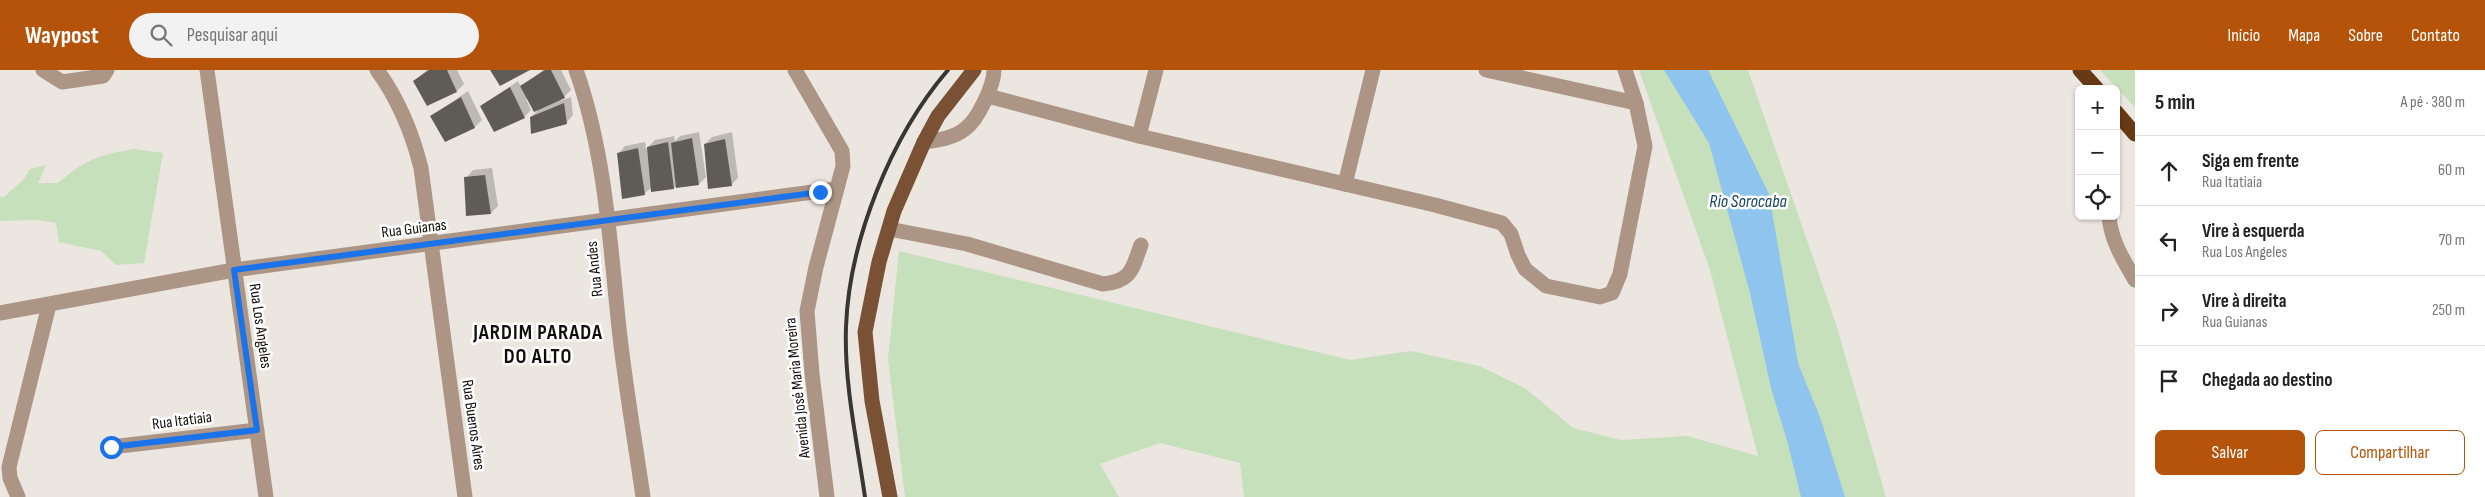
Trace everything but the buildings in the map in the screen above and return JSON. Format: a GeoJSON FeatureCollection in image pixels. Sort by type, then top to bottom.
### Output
{"type":"FeatureCollection","features":[{"type":"Feature","properties":{"kind":"highway"},"geometry":{"type":"LineString","coordinates":[[2080,70],[2093,85]]}},
{"type":"Feature","properties":{"kind":"highway"},"geometry":{"type":"LineString","coordinates":[[2120,117],[2135,134]]}},
{"type":"Feature","properties":{"kind":"main road"},"geometry":{"type":"LineString","coordinates":[[890,497],[872,401],[865,332],[879,262],[894,211],[924,142],[938,116],[974,70]]}},
{"type":"Feature","properties":{"kind":"street"},"geometry":{"type":"LineString","coordinates":[[43,70],[62,82],[103,76],[107,70]]}},
{"type":"Feature","properties":{"kind":"street","name":"Rua Los Angeles"},"geometry":{"type":"LineString","coordinates":[[207,70],[266,497]]}},
{"type":"Feature","properties":{"kind":"street","name":"Rua Buenos Aires"},"geometry":{"type":"LineString","coordinates":[[377,70],[392,90],[412,132],[421,168],[465,497]]}},
{"type":"Feature","properties":{"kind":"street","name":"Rua Andes"},"geometry":{"type":"LineString","coordinates":[[576,70],[594,132],[608,221],[620,331],[643,497]]}},
{"type":"Feature","properties":{"kind":"street","name":"Avenida José Maria Moreira"},"geometry":{"type":"LineString","coordinates":[[795,70],[842,151],[842,166],[807,311],[812,374],[827,497]]}},
{"type":"Feature","properties":{"kind":"street"},"geometry":{"type":"LineString","coordinates":[[924,142],[943,140],[966,129],[988,96],[994,79],[994,70]]}},
{"type":"Feature","properties":{"kind":"street"},"geometry":{"type":"LineString","coordinates":[[1139,136],[1156,70]]}},
{"type":"Feature","properties":{"kind":"street"},"geometry":{"type":"LineString","coordinates":[[1345,184],[1373,70]]}},
{"type":"Feature","properties":{"kind":"street"},"geometry":{"type":"LineString","coordinates":[[1486,70],[1636,103]]}},
{"type":"Feature","properties":{"kind":"street"},"geometry":{"type":"LineString","coordinates":[[988,96],[1139,136],[1345,184],[1502,224],[1511,234],[1525,269],[1546,286],[1600,297],[1612,293],[1620,274],[1645,146],[1636,103],[1625,70]]}},
{"type":"Feature","properties":{"kind":"street","name":"Rua Guianas"},"geometry":{"type":"LineString","coordinates":[[0,313],[234,270],[835,189]]}},
{"type":"Feature","properties":{"kind":"street"},"geometry":{"type":"LineString","coordinates":[[2109,220],[2110,231],[2117,250],[2135,280]]}},
{"type":"Feature","properties":{"kind":"street"},"geometry":{"type":"LineString","coordinates":[[889,229],[967,244],[1103,284],[1118,282],[1129,276],[1141,244]]}},
{"type":"Feature","properties":{"kind":"street"},"geometry":{"type":"LineString","coordinates":[[18,497],[10,478],[9,467],[49,305]]}},
{"type":"Feature","properties":{"kind":"street","name":"Rua Itatiaia"},"geometry":{"type":"LineString","coordinates":[[111,447],[257,430]]}},
{"type":"Feature","properties":{"kind":"green space"},"geometry":{"type":"Polygon","coordinates":[[[1639,70],[1748,70],[1836,324],[1886,497],[1244,497],[1240,463],[1160,443],[1100,464],[1119,497],[905,497],[888,359],[899,251],[1350,360],[1411,351],[1479,366],[1525,388],[1573,428],[1621,440],[1687,436],[1758,456],[1710,270],[1639,70]]]}},
{"type":"Feature","properties":{"kind":"green space"},"geometry":{"type":"Polygon","coordinates":[[[2100,70],[2135,70],[2135,107],[2120,91],[2120,85],[2114,85],[2100,70]]]}},
{"type":"Feature","properties":{"kind":"green space"},"geometry":{"type":"Polygon","coordinates":[[[135,149],[163,153],[144,263],[116,265],[101,251],[59,242],[56,223],[36,220],[0,221],[0,197],[4,197],[24,179],[30,169],[46,165],[38,183],[58,183],[77,168],[94,159],[112,153],[135,149]]]}},
{"type":"Feature","properties":{"kind":"water","name":"Rio Sorocaba"},"geometry":{"type":"Polygon","coordinates":[[[1664,70],[1708,70],[1769,194],[1798,363],[1821,420],[1845,497],[1801,497],[1788,444],[1771,388],[1750,293],[1709,143],[1664,70]]]}},
{"type":"Feature","properties":{"kind":"railway"},"geometry":{"type":"LineString","coordinates":[[865,497],[852,412],[846,348],[849,294],[855,260],[865,225],[891,158],[927,96],[948,70]]}},
{"type":"Feature","properties":{"kind":"district","name":"JARDIM PARADA DO ALTO"},"geometry":{"type":"Point","coordinates":[538,344]}},
{"type":"Feature","properties":{"kind":"route"},"geometry":{"type":"LineString","coordinates":[[111,447],[257,430],[234,270],[820,192]]}}]}
